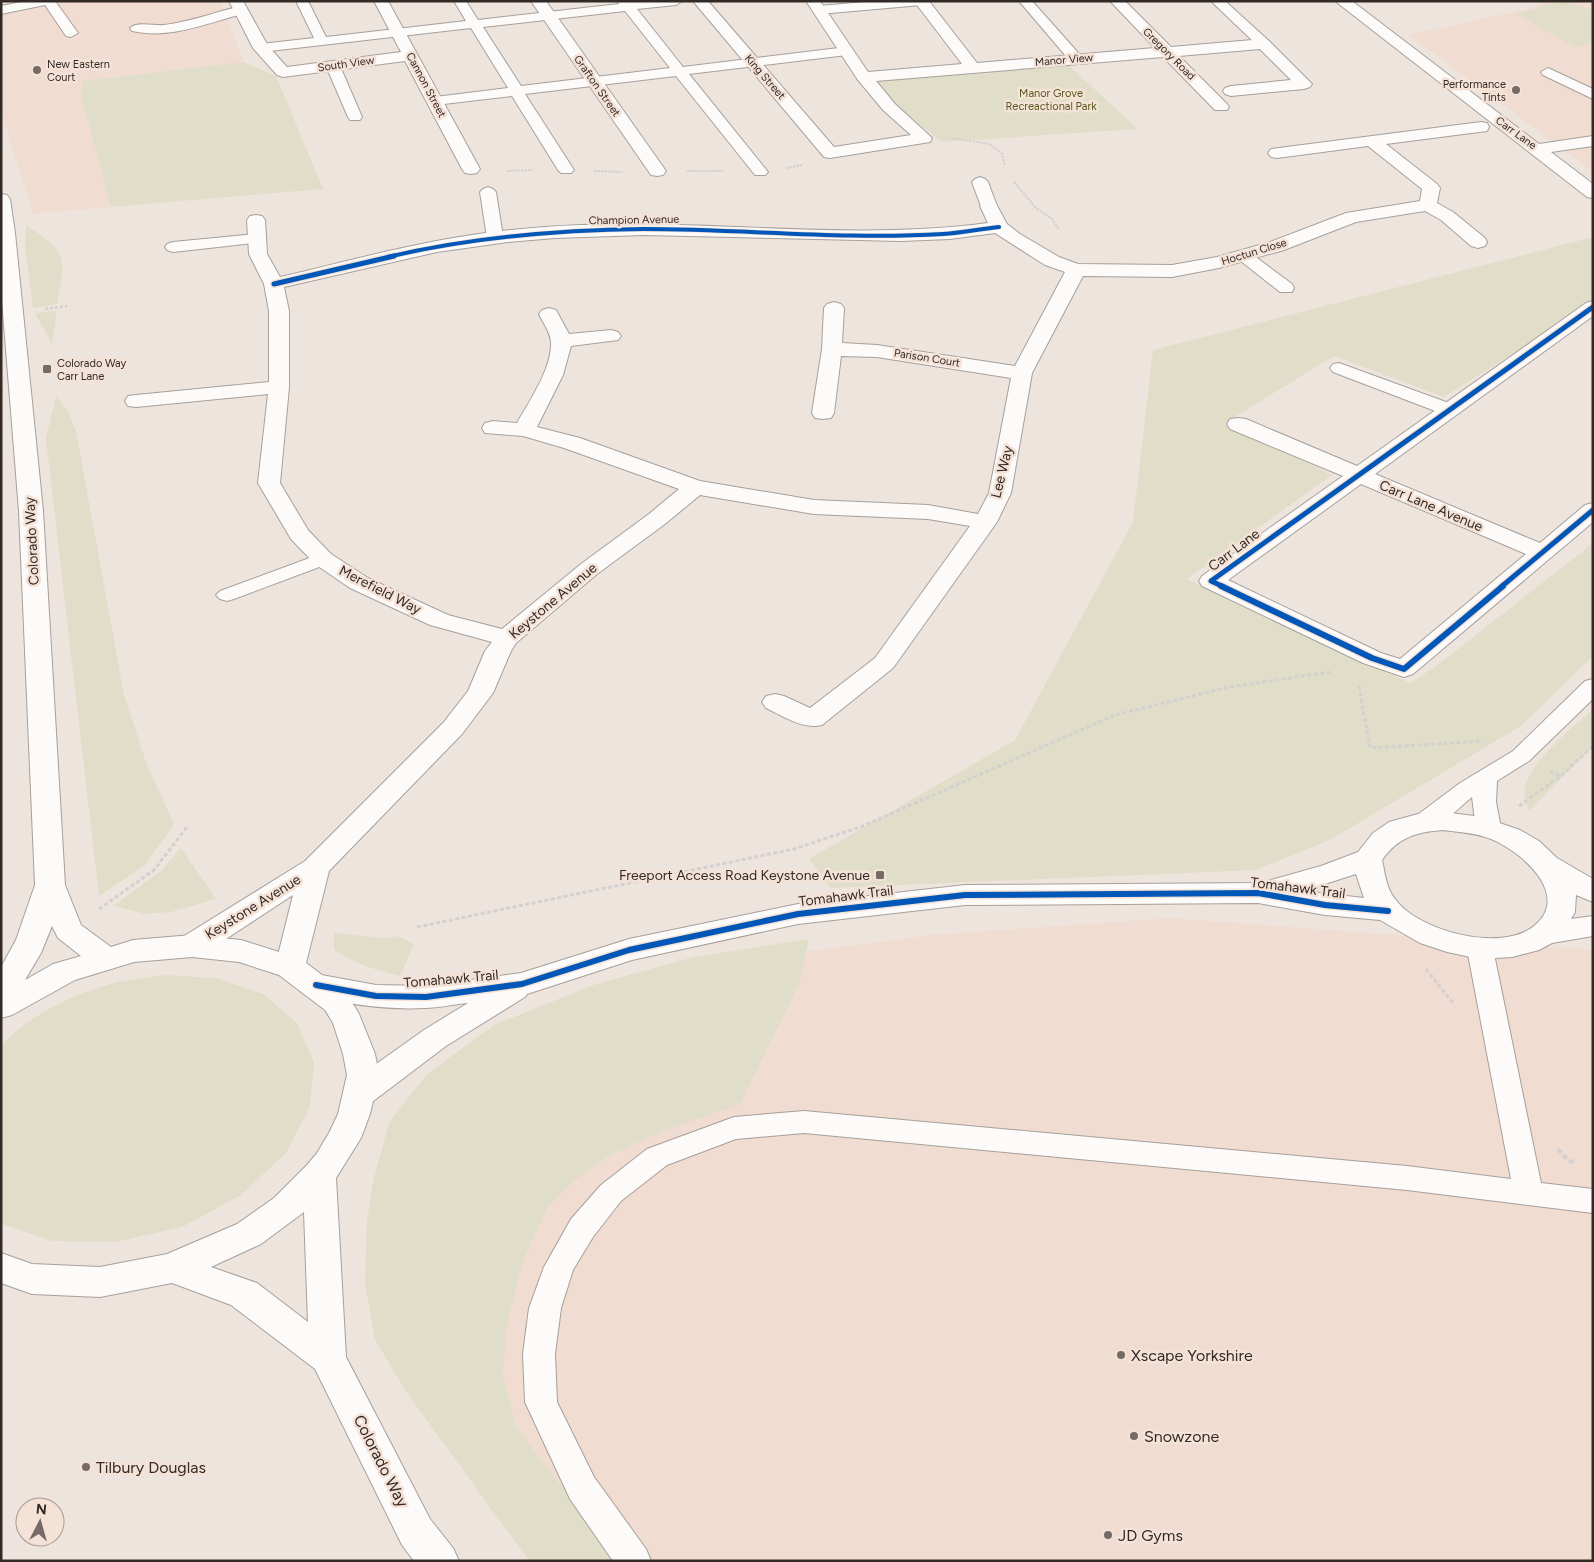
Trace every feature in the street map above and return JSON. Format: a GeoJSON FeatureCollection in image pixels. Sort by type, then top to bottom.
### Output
{"type":"FeatureCollection","features":[{"type":"Feature","properties":{"kind":"street","name":"Cannon Street"},"geometry":{"type":"LineString","coordinates":[[381,1],[471,170]]}},
{"type":"Feature","properties":{"kind":"street","name":"Grafton Street"},"geometry":{"type":"LineString","coordinates":[[538,1],[657,171]]}},
{"type":"Feature","properties":{"kind":"street","name":"King Street"},"geometry":{"type":"LineString","coordinates":[[700,1],[830,153],[924,138],[889,107],[864,77]]}},
{"type":"Feature","properties":{"kind":"street"},"geometry":{"type":"LineString","coordinates":[[922,1],[972,68]]}},
{"type":"Feature","properties":{"kind":"street","name":"Gregory Road"},"geometry":{"type":"LineString","coordinates":[[1117,1],[1221,107]]}},
{"type":"Feature","properties":{"kind":"street","name":"Carr Lane"},"geometry":{"type":"LineString","coordinates":[[1342,1],[1538,149],[1593,193]]}},
{"type":"Feature","properties":{"kind":"street"},"geometry":{"type":"LineString","coordinates":[[816,5],[864,77]]}},
{"type":"Feature","properties":{"kind":"street"},"geometry":{"type":"LineString","coordinates":[[238,6],[261,48]]}},
{"type":"Feature","properties":{"kind":"street","name":"Manor View"},"geometry":{"type":"LineString","coordinates":[[864,77],[1264,44]]}},
{"type":"Feature","properties":{"kind":"street"},"geometry":{"type":"LineString","coordinates":[[1231,92],[1304,84],[1264,44]]}},
{"type":"Feature","properties":{"kind":"street","name":"South View"},"geometry":{"type":"LineString","coordinates":[[261,48],[283,72],[410,56]]}},
{"type":"Feature","properties":{"kind":"street"},"geometry":{"type":"LineString","coordinates":[[1277,154],[1481,127]]}},
{"type":"Feature","properties":{"kind":"street"},"geometry":{"type":"LineString","coordinates":[[1538,149],[1593,141]]}},
{"type":"Feature","properties":{"kind":"street"},"geometry":{"type":"LineString","coordinates":[[1373,142],[1431,188],[1428,205],[1447,216],[1478,242]]}},
{"type":"Feature","properties":{"kind":"street","name":"Colorado Way"},"geometry":{"type":"LineString","coordinates":[[1,199],[7,242],[31,511],[50,885],[36,932],[19,967],[1,991]]}},
{"type":"Feature","properties":{"kind":"street","name":"Hoctun Close"},"geometry":{"type":"LineString","coordinates":[[1076,270],[1172,271],[1219,262],[1277,246],[1352,217],[1428,205]]}},
{"type":"Feature","properties":{"kind":"street"},"geometry":{"type":"LineString","coordinates":[[989,206],[999,227],[1013,238],[1052,261],[1076,270]]}},
{"type":"Feature","properties":{"kind":"street","name":"Champion Avenue"},"geometry":{"type":"LineString","coordinates":[[274,284],[413,252],[495,237],[601,230],[700,229],[888,236],[944,234],[999,227]]}},
{"type":"Feature","properties":{"kind":"street","name":"Merefield Way"},"geometry":{"type":"LineString","coordinates":[[256,229],[258,254],[274,284],[279,311],[279,387],[269,483],[299,534],[323,560],[351,578],[439,620],[507,638]]}},
{"type":"Feature","properties":{"kind":"street","name":"Lee Way"},"geometry":{"type":"LineString","coordinates":[[775,702],[813,718],[884,663],[985,522],[1000,493],[1022,373],[1076,270]]}},
{"type":"Feature","properties":{"kind":"street","name":"Carr Lane"},"geometry":{"type":"LineString","coordinates":[[1593,307],[1211,581],[1364,663],[1404,669],[1593,510]]}},
{"type":"Feature","properties":{"kind":"street"},"geometry":{"type":"LineString","coordinates":[[823,413],[832,349],[834,308]]}},
{"type":"Feature","properties":{"kind":"street"},"geometry":{"type":"LineString","coordinates":[[524,430],[549,382],[560,353],[561,341],[549,314]]}},
{"type":"Feature","properties":{"kind":"street"},"geometry":{"type":"LineString","coordinates":[[561,341],[611,336]]}},
{"type":"Feature","properties":{"kind":"street","name":"Parison Court"},"geometry":{"type":"LineString","coordinates":[[832,349],[877,351],[1022,373]]}},
{"type":"Feature","properties":{"kind":"street"},"geometry":{"type":"LineString","coordinates":[[136,401],[279,387]]}},
{"type":"Feature","properties":{"kind":"street","name":"Carr Lane Avenue"},"geometry":{"type":"LineString","coordinates":[[1238,424],[1542,552]]}},
{"type":"Feature","properties":{"kind":"street"},"geometry":{"type":"LineString","coordinates":[[493,428],[524,430],[572,443],[695,487],[814,506],[928,512],[985,522]]}},
{"type":"Feature","properties":{"kind":"street","name":"Keystone Avenue"},"geometry":{"type":"LineString","coordinates":[[192,946],[315,868],[453,728],[480,693],[498,651],[507,638],[589,569],[657,519],[695,487]]}},
{"type":"Feature","properties":{"kind":"street","name":"Tomahawk Trail"},"geometry":{"type":"LineString","coordinates":[[1258,894],[1331,873],[1368,859],[1378,842],[1398,829],[1425,822],[1443,821],[1470,823],[1489,828],[1519,841],[1547,865],[1593,892]]}},
{"type":"Feature","properties":{"kind":"street","name":"Tomahawk Trail"},"geometry":{"type":"LineString","coordinates":[[1368,859],[1373,889],[1388,911],[1404,923],[1435,939],[1480,949],[1516,946],[1544,934],[1593,926]]}},
{"type":"Feature","properties":{"kind":"street","name":"Tomahawk Trail"},"geometry":{"type":"LineString","coordinates":[[1544,934],[1560,916],[1563,902],[1558,880],[1547,865]]}},
{"type":"Feature","properties":{"kind":"street","name":"Keystone Avenue"},"geometry":{"type":"LineString","coordinates":[[303,976],[315,868]]}},
{"type":"Feature","properties":{"kind":"street","name":"Colorado Way"},"geometry":{"type":"LineString","coordinates":[[50,885],[69,931]]}},
{"type":"Feature","properties":{"kind":"street","name":"Tomahawk Trail"},"geometry":{"type":"LineString","coordinates":[[303,976],[376,996],[426,997],[522,984],[629,950],[798,914],[965,895],[1258,894],[1325,905],[1388,911]]}},
{"type":"Feature","properties":{"kind":"street"},"geometry":{"type":"LineString","coordinates":[[69,931],[106,959]]}},
{"type":"Feature","properties":{"kind":"street"},"geometry":{"type":"LineString","coordinates":[[1,1006],[64,972],[133,951],[192,946],[241,951],[303,976],[336,1002],[348,1022],[359,1054],[363,1075],[360,1093],[344,1138],[319,1176],[286,1208],[249,1234],[172,1268],[100,1282],[32,1278],[1,1268]]}},
{"type":"Feature","properties":{"kind":"street","name":"Tomahawk Trail"},"geometry":{"type":"LineString","coordinates":[[360,1093],[435,1038],[522,984]]}},
{"type":"Feature","properties":{"kind":"street","name":"Colorado Way"},"geometry":{"type":"LineString","coordinates":[[319,1176],[328,1358],[416,1532],[439,1561]]}},
{"type":"Feature","properties":{"kind":"street","name":"Colorado Way"},"geometry":{"type":"LineString","coordinates":[[172,1268],[244,1294],[328,1358]]}},
{"type":"Feature","properties":{"kind":"lane"},"geometry":{"type":"LineString","coordinates":[[1,10],[47,1],[71,33]]}},
{"type":"Feature","properties":{"kind":"lane"},"geometry":{"type":"LineString","coordinates":[[302,1],[322,41]]}},
{"type":"Feature","properties":{"kind":"lane"},"geometry":{"type":"LineString","coordinates":[[460,1],[566,170]]}},
{"type":"Feature","properties":{"kind":"lane"},"geometry":{"type":"LineString","coordinates":[[261,48],[548,16],[627,4],[676,1]]}},
{"type":"Feature","properties":{"kind":"lane"},"geometry":{"type":"LineString","coordinates":[[816,5],[922,1]]}},
{"type":"Feature","properties":{"kind":"lane"},"geometry":{"type":"LineString","coordinates":[[1025,1],[1076,59]]}},
{"type":"Feature","properties":{"kind":"lane"},"geometry":{"type":"LineString","coordinates":[[1217,1],[1264,44]]}},
{"type":"Feature","properties":{"kind":"lane"},"geometry":{"type":"LineString","coordinates":[[627,4],[760,172]]}},
{"type":"Feature","properties":{"kind":"lane"},"geometry":{"type":"LineString","coordinates":[[136,28],[157,30],[177,28],[238,6]]}},
{"type":"Feature","properties":{"kind":"lane"},"geometry":{"type":"LineString","coordinates":[[435,101],[847,51]]}},
{"type":"Feature","properties":{"kind":"lane"},"geometry":{"type":"LineString","coordinates":[[333,66],[355,117]]}},
{"type":"Feature","properties":{"kind":"lane"},"geometry":{"type":"LineString","coordinates":[[1548,72],[1593,95]]}},
{"type":"Feature","properties":{"kind":"lane"},"geometry":{"type":"LineString","coordinates":[[980,182],[989,206]]}},
{"type":"Feature","properties":{"kind":"lane"},"geometry":{"type":"LineString","coordinates":[[488,192],[495,237]]}},
{"type":"Feature","properties":{"kind":"lane"},"geometry":{"type":"LineString","coordinates":[[173,247],[256,229]]}},
{"type":"Feature","properties":{"kind":"lane"},"geometry":{"type":"LineString","coordinates":[[1243,255],[1286,288]]}},
{"type":"Feature","properties":{"kind":"lane"},"geometry":{"type":"LineString","coordinates":[[1338,368],[1450,410]]}},
{"type":"Feature","properties":{"kind":"lane"},"geometry":{"type":"LineString","coordinates":[[227,595],[323,560]]}},
{"type":"Feature","properties":{"kind":"lane"},"geometry":{"type":"LineString","coordinates":[[1425,822],[1468,788],[1521,756],[1593,686]]}},
{"type":"Feature","properties":{"kind":"lane"},"geometry":{"type":"LineString","coordinates":[[1486,777],[1483,797],[1484,812],[1489,828]]}},
{"type":"Feature","properties":{"kind":"lane"},"geometry":{"type":"LineString","coordinates":[[1480,949],[1528,1193]]}},
{"type":"Feature","properties":{"kind":"lane"},"geometry":{"type":"LineString","coordinates":[[634,1561],[582,1488],[541,1402],[539,1354],[546,1308],[559,1267],[582,1228],[611,1193],[658,1157],[734,1128],[804,1122],[1407,1178],[1593,1201]]}},
{"type":"Feature","properties":{"kind":"path"},"geometry":{"type":"LineString","coordinates":[[417,927],[794,849],[863,826],[1115,715],[1229,687],[1364,663],[1370,748],[1489,741]]}},
{"type":"Feature","properties":{"kind":"path"},"geometry":{"type":"LineString","coordinates":[[1515,810],[1561,776],[1593,746]]}},
{"type":"Feature","properties":{"kind":"path"},"geometry":{"type":"LineString","coordinates":[[69,931],[154,870],[187,827]]}},
{"type":"Feature","properties":{"kind":"path"},"geometry":{"type":"LineString","coordinates":[[1420,964],[1432,975],[1455,1005]]}},
{"type":"Feature","properties":{"kind":"shaded area"},"geometry":{"type":"Polygon","coordinates":[[[1,1],[220,1],[244,62],[110,78],[81,97],[111,207],[33,214],[1,110],[1,1]]]}},
{"type":"Feature","properties":{"kind":"shaded area"},"geometry":{"type":"Polygon","coordinates":[[[1549,1],[1593,1],[1593,172],[1409,35],[1527,9],[1549,1]]]}},
{"type":"Feature","properties":{"kind":"shaded area"},"geometry":{"type":"Polygon","coordinates":[[[1171,918],[1593,950],[1593,1561],[552,1561],[384,1240],[701,966],[930,935],[1171,918]]]}},
{"type":"Feature","properties":{"kind":"green space"},"geometry":{"type":"Polygon","coordinates":[[[1563,1],[1593,10],[1593,43],[1575,47],[1516,14],[1563,1]]]}},
{"type":"Feature","properties":{"kind":"green space"},"geometry":{"type":"Polygon","coordinates":[[[244,62],[276,76],[323,189],[111,207],[81,96],[83,81],[244,62]]]}},
{"type":"Feature","properties":{"kind":"green space","name":"Manor Grove Recreactional Park"},"geometry":{"type":"Polygon","coordinates":[[[1065,62],[1138,129],[942,142],[898,108],[870,78],[1065,62]]]}},
{"type":"Feature","properties":{"kind":"green space"},"geometry":{"type":"Polygon","coordinates":[[[26,225],[50,242],[61,257],[62,276],[57,304],[33,308],[25,246],[26,225]]]}},
{"type":"Feature","properties":{"kind":"green space"},"geometry":{"type":"Polygon","coordinates":[[[1593,237],[1593,303],[1444,397],[1334,356],[1225,423],[1332,475],[1187,579],[1410,683],[1435,667],[1593,543],[1593,656],[1521,726],[1330,840],[1256,870],[831,888],[809,859],[1015,740],[1133,522],[1153,350],[1593,237]]]}},
{"type":"Feature","properties":{"kind":"green space"},"geometry":{"type":"Polygon","coordinates":[[[57,311],[52,344],[35,313],[57,311]]]}},
{"type":"Feature","properties":{"kind":"green space"},"geometry":{"type":"Polygon","coordinates":[[[56,396],[68,411],[76,431],[124,695],[147,765],[174,824],[145,865],[99,896],[46,439],[56,396]]]}},
{"type":"Feature","properties":{"kind":"green space"},"geometry":{"type":"Polygon","coordinates":[[[1593,709],[1593,746],[1529,811],[1525,790],[1535,766],[1553,745],[1593,709]]]}},
{"type":"Feature","properties":{"kind":"green space"},"geometry":{"type":"Polygon","coordinates":[[[181,848],[216,899],[171,912],[146,914],[113,906],[161,871],[181,848]]]}},
{"type":"Feature","properties":{"kind":"green space"},"geometry":{"type":"Polygon","coordinates":[[[334,933],[386,938],[399,936],[414,944],[400,976],[349,959],[334,949],[334,933]]]}},
{"type":"Feature","properties":{"kind":"green space"},"geometry":{"type":"Polygon","coordinates":[[[809,939],[799,984],[740,1104],[663,1131],[610,1155],[572,1182],[548,1206],[522,1263],[506,1329],[503,1375],[516,1427],[619,1561],[529,1561],[407,1393],[375,1340],[365,1285],[367,1222],[373,1181],[389,1123],[426,1075],[494,1025],[596,984],[694,957],[809,939]]]}},
{"type":"Feature","properties":{"kind":"green space"},"geometry":{"type":"Polygon","coordinates":[[[165,975],[216,978],[263,994],[297,1023],[314,1062],[310,1107],[286,1153],[241,1195],[182,1227],[116,1242],[52,1241],[2,1224],[1,1045],[12,1034],[38,1016],[66,1000],[117,982],[165,975]]]}},
{"type":"Feature","properties":{"kind":"cycle path"},"geometry":{"type":"LineString","coordinates":[[274,284],[414,251],[484,239],[555,232],[644,229],[901,236],[999,227]]}},
{"type":"Feature","properties":{"kind":"cycle path"},"geometry":{"type":"LineString","coordinates":[[1593,307],[1211,581],[1372,658],[1404,669],[1593,510]]}},
{"type":"Feature","properties":{"kind":"cycle path"},"geometry":{"type":"LineString","coordinates":[[316,985],[376,996],[426,997],[522,984],[629,950],[798,914],[965,895],[1258,893],[1325,905],[1388,911]]}},
{"type":"Feature","properties":{"kind":"place","name":"New Eastern Court"},"geometry":{"type":"Point","coordinates":[37,70]}},
{"type":"Feature","properties":{"kind":"place","name":"Performance Tints"},"geometry":{"type":"Point","coordinates":[1516,90]}},
{"type":"Feature","properties":{"kind":"place","name":"Colorado Way Carr Lane"},"geometry":{"type":"Point","coordinates":[47,369]}},
{"type":"Feature","properties":{"kind":"place","name":"Freeport Access Road Keystone Avenue"},"geometry":{"type":"Point","coordinates":[880,875]}},
{"type":"Feature","properties":{"kind":"place","name":"Xscape Yorkshire"},"geometry":{"type":"Point","coordinates":[1121,1355]}},
{"type":"Feature","properties":{"kind":"place","name":"Snowzone"},"geometry":{"type":"Point","coordinates":[1134,1436]}},
{"type":"Feature","properties":{"kind":"place","name":"Tilbury Douglas"},"geometry":{"type":"Point","coordinates":[86,1467]}},
{"type":"Feature","properties":{"kind":"place","name":"JD Gyms"},"geometry":{"type":"Point","coordinates":[1108,1535]}}]}
